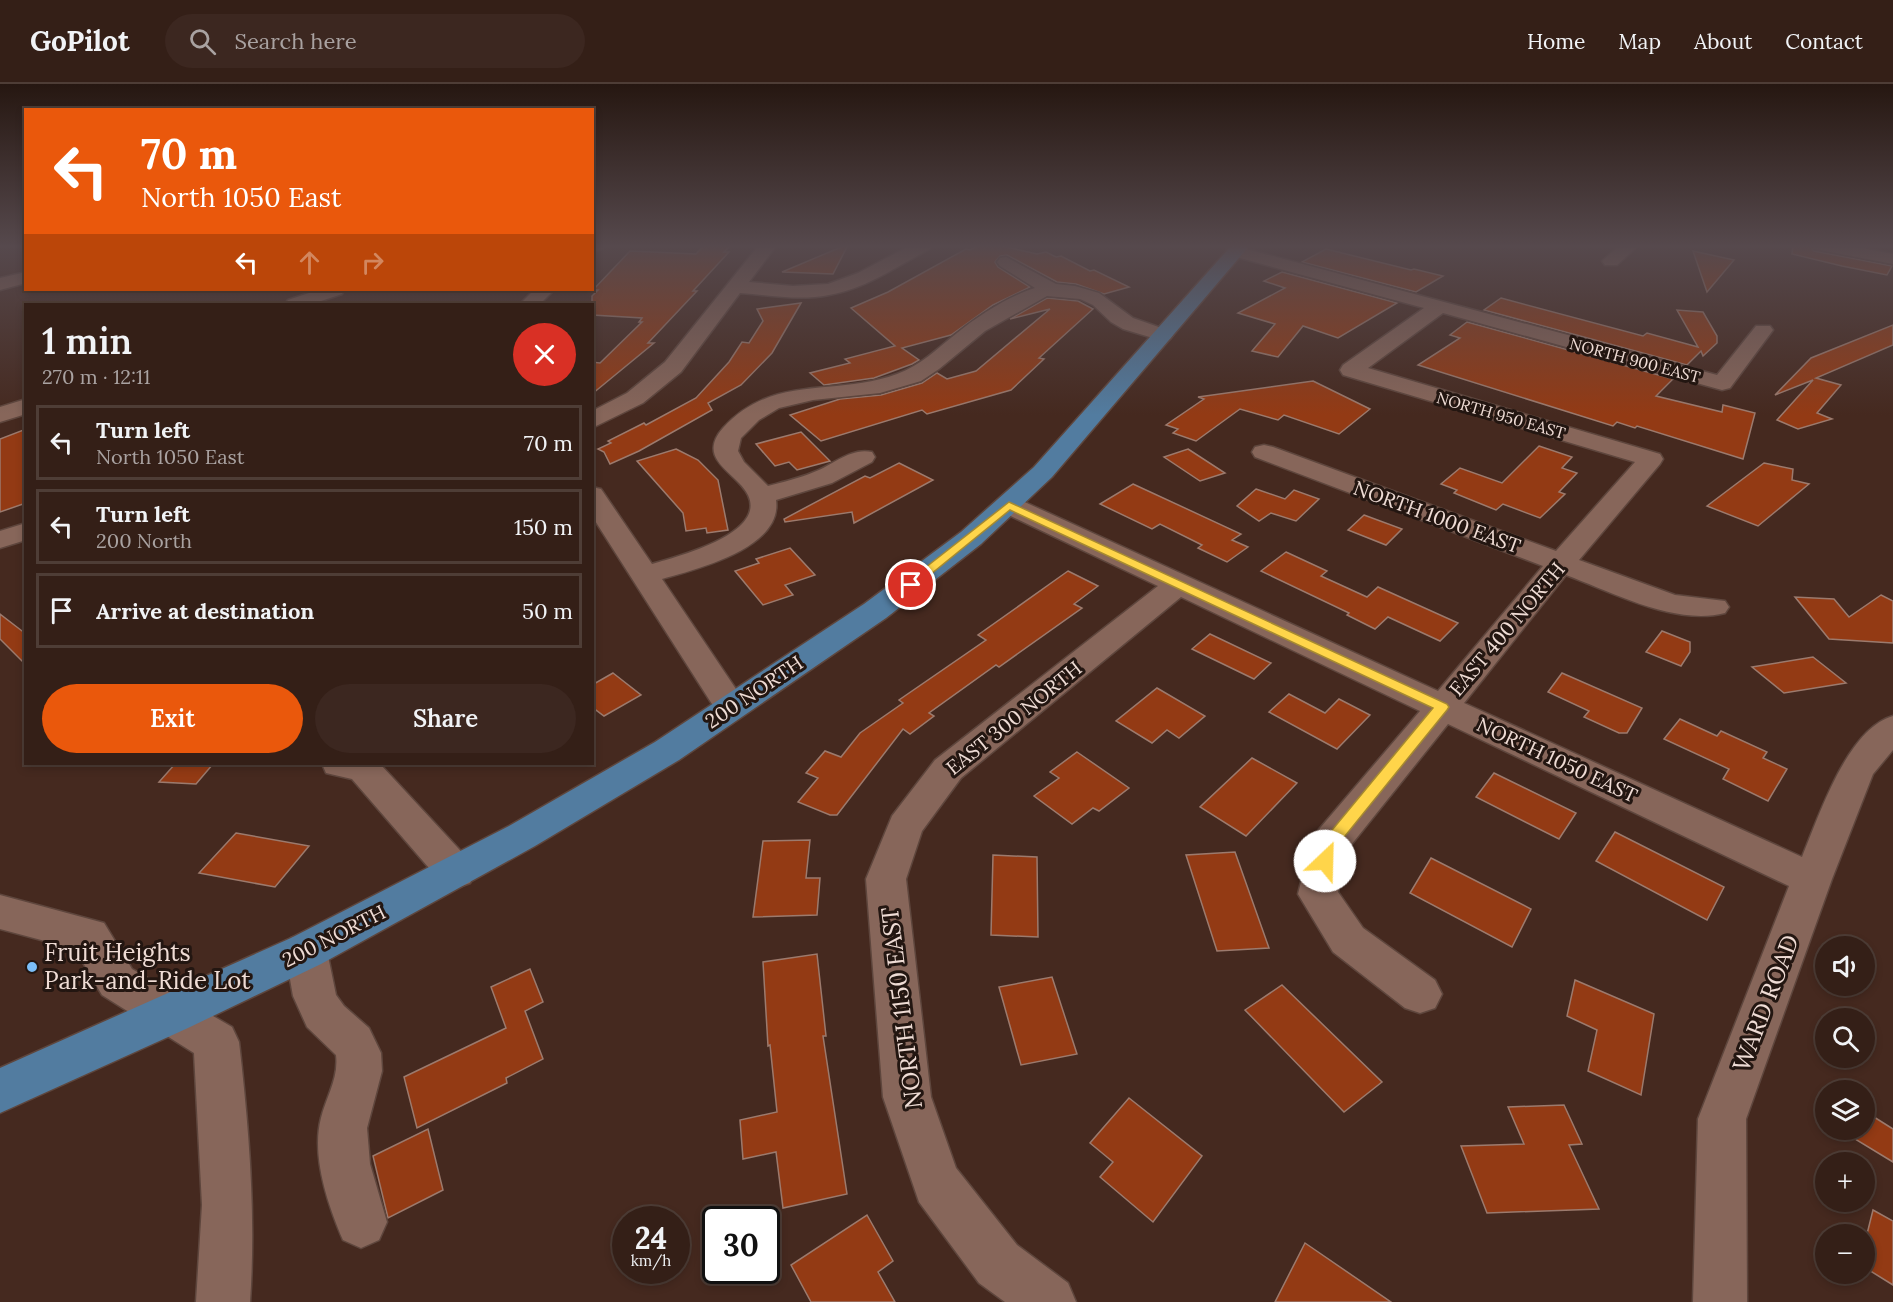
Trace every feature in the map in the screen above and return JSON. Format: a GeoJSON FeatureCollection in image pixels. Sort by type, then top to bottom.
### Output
{"type":"FeatureCollection","features":[{"type":"Feature","properties":{"kind":"main road","name":"200 NORTH"},"geometry":{"type":"LineString","coordinates":[[172,1014],[306,951],[456,872],[608,787],[667,751],[894,597],[942,562],[1009,505],[1043,472],[1192,302]]}},
{"type":"Feature","properties":{"kind":"main road"},"geometry":{"type":"LineString","coordinates":[[0,1091],[172,1014]]}},
{"type":"Feature","properties":{"kind":"street"},"geometry":{"type":"LineString","coordinates":[[594,420],[635,398],[673,367],[723,302]]}},
{"type":"Feature","properties":{"kind":"street"},"geometry":{"type":"LineString","coordinates":[[646,574],[689,562],[734,545],[755,528],[764,512],[762,496],[727,458],[724,447],[729,436],[756,411],[775,401],[801,394],[877,387],[903,381],[924,369],[974,329],[1020,302]]}},
{"type":"Feature","properties":{"kind":"street"},"geometry":{"type":"LineString","coordinates":[[1100,302],[1121,321],[1164,334]]}},
{"type":"Feature","properties":{"kind":"street","name":"NORTH 900 EAST"},"geometry":{"type":"LineString","coordinates":[[1421,302],[1722,383],[1764,330]]}},
{"type":"Feature","properties":{"kind":"street","name":"NORTH 950 EAST"},"geometry":{"type":"LineString","coordinates":[[1438,307],[1351,370],[1652,459]]}},
{"type":"Feature","properties":{"kind":"street"},"geometry":{"type":"LineString","coordinates":[[0,415],[24,407]]}},
{"type":"Feature","properties":{"kind":"street","name":"NORTH 1000 EAST"},"geometry":{"type":"LineString","coordinates":[[1264,452],[1671,604],[1714,607]]}},
{"type":"Feature","properties":{"kind":"street"},"geometry":{"type":"LineString","coordinates":[[762,496],[823,478],[864,457]]}},
{"type":"Feature","properties":{"kind":"street","name":"EAST 400 NORTH"},"geometry":{"type":"LineString","coordinates":[[1420,994],[1348,940],[1318,894],[1329,845],[1561,563],[1652,459]]}},
{"type":"Feature","properties":{"kind":"street"},"geometry":{"type":"LineString","coordinates":[[594,498],[731,707]]}},
{"type":"Feature","properties":{"kind":"street","name":"NORTH 1050 EAST"},"geometry":{"type":"LineString","coordinates":[[1009,505],[1812,879]]}},
{"type":"Feature","properties":{"kind":"street"},"geometry":{"type":"LineString","coordinates":[[0,540],[24,532]]}},
{"type":"Feature","properties":{"kind":"street","name":"EAST 300 NORTH"},"geometry":{"type":"LineString","coordinates":[[886,879],[905,826],[948,770],[1178,585]]}},
{"type":"Feature","properties":{"kind":"street","name":"WARD ROAD"},"geometry":{"type":"LineString","coordinates":[[1720,1302],[1722,1119],[1812,879],[1857,768],[1893,728]]}},
{"type":"Feature","properties":{"kind":"street"},"geometry":{"type":"LineString","coordinates":[[345,765],[363,768],[456,872]]}},
{"type":"Feature","properties":{"kind":"street","name":"NORTH 1150 EAST"},"geometry":{"type":"LineString","coordinates":[[886,879],[907,1097],[937,1184],[998,1264],[1049,1302]]}},
{"type":"Feature","properties":{"kind":"street"},"geometry":{"type":"LineString","coordinates":[[0,912],[89,935],[117,982],[216,1042],[224,1129],[228,1258],[224,1302]]}},
{"type":"Feature","properties":{"kind":"street"},"geometry":{"type":"LineString","coordinates":[[306,951],[311,987],[315,998],[327,1019],[348,1035],[358,1051],[360,1064],[344,1125],[342,1153],[361,1222]]}},
{"type":"Feature","properties":{"kind":"building"},"geometry":{"type":"Polygon","coordinates":[[[687,302],[648,343],[654,343],[594,392],[594,362],[600,363],[642,322],[639,322],[642,318],[594,315],[594,303],[592,303],[687,302]]]}},
{"type":"Feature","properties":{"kind":"building"},"geometry":{"type":"Polygon","coordinates":[[[865,302],[999,302],[951,335],[902,348],[919,360],[912,364],[874,378],[824,385],[810,373],[850,363],[845,359],[895,346],[851,308],[865,302]]]}},
{"type":"Feature","properties":{"kind":"building"},"geometry":{"type":"Polygon","coordinates":[[[1040,302],[1080,302],[1093,309],[1039,358],[1044,359],[1011,390],[927,414],[922,410],[821,441],[790,415],[840,399],[881,395],[922,383],[937,373],[947,379],[976,371],[1050,309],[1010,319],[1040,302]]]}},
{"type":"Feature","properties":{"kind":"building"},"geometry":{"type":"Polygon","coordinates":[[[1259,302],[1397,303],[1338,338],[1303,326],[1278,357],[1252,351],[1275,324],[1238,313],[1259,302]]]}},
{"type":"Feature","properties":{"kind":"building"},"geometry":{"type":"Polygon","coordinates":[[[1496,302],[1515,302],[1643,336],[1647,333],[1698,347],[1677,310],[1703,312],[1717,336],[1717,343],[1703,356],[1701,351],[1687,365],[1484,310],[1496,302]]]}},
{"type":"Feature","properties":{"kind":"building"},"geometry":{"type":"Polygon","coordinates":[[[801,303],[772,353],[741,385],[708,403],[712,410],[639,451],[610,464],[604,452],[598,449],[611,443],[608,441],[644,423],[646,425],[696,398],[729,362],[742,342],[749,343],[763,321],[757,309],[801,303]]]}},
{"type":"Feature","properties":{"kind":"building"},"geometry":{"type":"Polygon","coordinates":[[[1467,322],[1673,379],[1656,396],[1722,412],[1723,405],[1755,413],[1743,459],[1637,426],[1635,428],[1617,422],[1613,426],[1418,365],[1460,338],[1450,335],[1467,322]]]}},
{"type":"Feature","properties":{"kind":"building"},"geometry":{"type":"Polygon","coordinates":[[[1893,325],[1893,345],[1816,378],[1841,385],[1817,413],[1832,419],[1798,429],[1777,420],[1813,380],[1775,395],[1811,358],[1893,325]]]}},
{"type":"Feature","properties":{"kind":"building"},"geometry":{"type":"Polygon","coordinates":[[[1313,381],[1370,409],[1339,434],[1284,415],[1278,420],[1240,409],[1196,441],[1173,433],[1178,429],[1166,425],[1204,399],[1198,397],[1313,381]]]}},
{"type":"Feature","properties":{"kind":"building"},"geometry":{"type":"Polygon","coordinates":[[[24,430],[24,504],[0,512],[0,439],[24,430]]]}},
{"type":"Feature","properties":{"kind":"building"},"geometry":{"type":"Polygon","coordinates":[[[801,432],[830,461],[797,470],[789,462],[775,466],[756,444],[801,432]]]}},
{"type":"Feature","properties":{"kind":"building"},"geometry":{"type":"Polygon","coordinates":[[[1539,446],[1572,457],[1562,468],[1577,473],[1559,492],[1565,494],[1540,518],[1503,504],[1496,510],[1454,493],[1457,490],[1441,484],[1460,468],[1502,483],[1539,446]]]}},
{"type":"Feature","properties":{"kind":"building"},"geometry":{"type":"Polygon","coordinates":[[[676,449],[698,460],[718,480],[728,530],[707,533],[706,528],[686,531],[683,513],[637,461],[676,449]]]}},
{"type":"Feature","properties":{"kind":"building"},"geometry":{"type":"Polygon","coordinates":[[[1188,449],[1225,473],[1200,481],[1164,457],[1188,449]]]}},
{"type":"Feature","properties":{"kind":"building"},"geometry":{"type":"Polygon","coordinates":[[[899,463],[933,480],[854,523],[852,512],[785,522],[784,519],[865,476],[870,478],[899,463]]]}},
{"type":"Feature","properties":{"kind":"building"},"geometry":{"type":"Polygon","coordinates":[[[1764,463],[1793,469],[1792,480],[1809,484],[1758,526],[1707,506],[1764,463]]]}},
{"type":"Feature","properties":{"kind":"building"},"geometry":{"type":"Polygon","coordinates":[[[1133,484],[1241,534],[1232,540],[1248,547],[1227,562],[1198,548],[1202,545],[1160,524],[1152,529],[1100,504],[1133,484]]]}},
{"type":"Feature","properties":{"kind":"building"},"geometry":{"type":"Polygon","coordinates":[[[1256,489],[1285,499],[1294,490],[1319,499],[1296,521],[1271,513],[1259,521],[1237,506],[1256,489]]]}},
{"type":"Feature","properties":{"kind":"building"},"geometry":{"type":"Polygon","coordinates":[[[1364,515],[1402,529],[1386,545],[1348,530],[1364,515]]]}},
{"type":"Feature","properties":{"kind":"building"},"geometry":{"type":"Polygon","coordinates":[[[790,548],[815,575],[785,585],[793,595],[763,605],[735,571],[759,563],[756,559],[790,548]]]}},
{"type":"Feature","properties":{"kind":"building"},"geometry":{"type":"Polygon","coordinates":[[[1286,552],[1327,571],[1321,576],[1367,597],[1378,587],[1458,623],[1440,641],[1388,617],[1375,629],[1347,615],[1349,613],[1261,571],[1286,552]]]}},
{"type":"Feature","properties":{"kind":"building"},"geometry":{"type":"Polygon","coordinates":[[[1068,571],[1098,586],[1074,604],[1082,608],[929,713],[934,716],[910,734],[903,729],[837,815],[830,815],[798,802],[818,778],[806,773],[825,751],[841,757],[860,733],[903,703],[899,700],[986,640],[978,635],[1068,571]]]}},
{"type":"Feature","properties":{"kind":"building"},"geometry":{"type":"Polygon","coordinates":[[[1881,595],[1893,601],[1893,643],[1829,639],[1795,597],[1834,599],[1849,617],[1881,595]]]}},
{"type":"Feature","properties":{"kind":"building"},"geometry":{"type":"Polygon","coordinates":[[[0,614],[24,632],[24,663],[0,639],[0,614]]]}},
{"type":"Feature","properties":{"kind":"building"},"geometry":{"type":"Polygon","coordinates":[[[1662,631],[1690,642],[1690,652],[1681,666],[1646,652],[1662,631]]]}},
{"type":"Feature","properties":{"kind":"building"},"geometry":{"type":"Polygon","coordinates":[[[1210,634],[1271,663],[1254,679],[1192,649],[1210,634]]]}},
{"type":"Feature","properties":{"kind":"building"},"geometry":{"type":"Polygon","coordinates":[[[1813,657],[1846,683],[1784,693],[1752,667],[1813,657]]]}},
{"type":"Feature","properties":{"kind":"building"},"geometry":{"type":"Polygon","coordinates":[[[613,673],[641,695],[604,716],[594,708],[594,684],[613,673]]]}},
{"type":"Feature","properties":{"kind":"building"},"geometry":{"type":"Polygon","coordinates":[[[1562,673],[1642,708],[1627,733],[1619,733],[1584,717],[1589,711],[1548,692],[1562,673]]]}},
{"type":"Feature","properties":{"kind":"building"},"geometry":{"type":"Polygon","coordinates":[[[1157,688],[1205,716],[1179,738],[1167,730],[1152,743],[1116,721],[1157,688]]]}},
{"type":"Feature","properties":{"kind":"building"},"geometry":{"type":"Polygon","coordinates":[[[1289,694],[1325,713],[1339,699],[1370,715],[1337,749],[1269,712],[1289,694]]]}},
{"type":"Feature","properties":{"kind":"building"},"geometry":{"type":"Polygon","coordinates":[[[1680,719],[1717,736],[1721,731],[1767,752],[1763,758],[1787,769],[1768,801],[1723,779],[1729,769],[1664,739],[1680,719]]]}},
{"type":"Feature","properties":{"kind":"building"},"geometry":{"type":"Polygon","coordinates":[[[1077,752],[1129,788],[1099,811],[1093,808],[1072,824],[1034,796],[1059,778],[1050,772],[1077,752]]]}},
{"type":"Feature","properties":{"kind":"building"},"geometry":{"type":"Polygon","coordinates":[[[1252,758],[1297,783],[1246,836],[1200,807],[1252,758]]]}},
{"type":"Feature","properties":{"kind":"building"},"geometry":{"type":"Polygon","coordinates":[[[174,765],[212,765],[196,784],[159,782],[174,765]]]}},
{"type":"Feature","properties":{"kind":"building"},"geometry":{"type":"Polygon","coordinates":[[[1494,773],[1576,813],[1559,839],[1476,797],[1494,773]]]}},
{"type":"Feature","properties":{"kind":"building"},"geometry":{"type":"Polygon","coordinates":[[[1615,832],[1724,887],[1707,920],[1596,861],[1615,832]]]}},
{"type":"Feature","properties":{"kind":"building"},"geometry":{"type":"Polygon","coordinates":[[[236,833],[309,846],[275,887],[199,873],[236,833]]]}},
{"type":"Feature","properties":{"kind":"building"},"geometry":{"type":"Polygon","coordinates":[[[810,840],[806,878],[820,878],[817,915],[753,917],[763,841],[810,840]]]}},
{"type":"Feature","properties":{"kind":"building"},"geometry":{"type":"Polygon","coordinates":[[[1235,852],[1269,948],[1217,951],[1186,855],[1235,852]]]}},
{"type":"Feature","properties":{"kind":"building"},"geometry":{"type":"Polygon","coordinates":[[[993,855],[1037,857],[1038,937],[991,935],[993,855]]]}},
{"type":"Feature","properties":{"kind":"building"},"geometry":{"type":"Polygon","coordinates":[[[1431,858],[1531,909],[1512,947],[1410,893],[1431,858]]]}},
{"type":"Feature","properties":{"kind":"building"},"geometry":{"type":"Polygon","coordinates":[[[817,954],[826,1036],[823,1036],[847,1194],[783,1208],[776,1152],[743,1159],[740,1120],[777,1112],[770,1045],[768,1046],[763,962],[817,954]]]}},
{"type":"Feature","properties":{"kind":"building"},"geometry":{"type":"Polygon","coordinates":[[[530,969],[543,1002],[525,1011],[543,1059],[506,1078],[507,1083],[417,1128],[404,1077],[506,1028],[491,987],[530,969]]]}},
{"type":"Feature","properties":{"kind":"building"},"geometry":{"type":"Polygon","coordinates":[[[1052,977],[1077,1054],[1021,1065],[999,987],[1052,977]]]}},
{"type":"Feature","properties":{"kind":"building"},"geometry":{"type":"Polygon","coordinates":[[[1575,980],[1654,1014],[1641,1095],[1588,1071],[1597,1030],[1567,1016],[1575,980]]]}},
{"type":"Feature","properties":{"kind":"building"},"geometry":{"type":"Polygon","coordinates":[[[1282,985],[1382,1082],[1344,1112],[1245,1010],[1282,985]]]}},
{"type":"Feature","properties":{"kind":"building"},"geometry":{"type":"Polygon","coordinates":[[[1129,1098],[1202,1156],[1153,1222],[1100,1177],[1113,1162],[1090,1143],[1129,1098]]]}},
{"type":"Feature","properties":{"kind":"building"},"geometry":{"type":"Polygon","coordinates":[[[1564,1105],[1582,1144],[1569,1145],[1599,1209],[1487,1213],[1461,1146],[1524,1144],[1508,1107],[1564,1105]]]}},
{"type":"Feature","properties":{"kind":"building"},"geometry":{"type":"Polygon","coordinates":[[[1875,1118],[1893,1129],[1893,1162],[1857,1140],[1875,1140],[1875,1118]]]}},
{"type":"Feature","properties":{"kind":"building"},"geometry":{"type":"Polygon","coordinates":[[[428,1129],[443,1190],[388,1218],[373,1156],[428,1129]]]}},
{"type":"Feature","properties":{"kind":"building"},"geometry":{"type":"Polygon","coordinates":[[[1875,1211],[1893,1221],[1893,1285],[1875,1274],[1875,1224],[1870,1224],[1872,1212],[1875,1211]]]}},
{"type":"Feature","properties":{"kind":"building"},"geometry":{"type":"Polygon","coordinates":[[[867,1215],[893,1261],[878,1272],[895,1302],[811,1302],[791,1265],[867,1215]]]}},
{"type":"Feature","properties":{"kind":"building"},"geometry":{"type":"Polygon","coordinates":[[[1305,1243],[1391,1302],[1275,1302],[1305,1243]]]}},
{"type":"Feature","properties":{"kind":"place","name":"Fruit Heights Park-and-Ride Lot"},"geometry":{"type":"Point","coordinates":[32,967]}},
{"type":"Feature","properties":{"kind":"route"},"geometry":{"type":"LineString","coordinates":[[911,585],[1009,505],[1030,517],[1442,707],[1329,845],[1325,861]]}}]}
